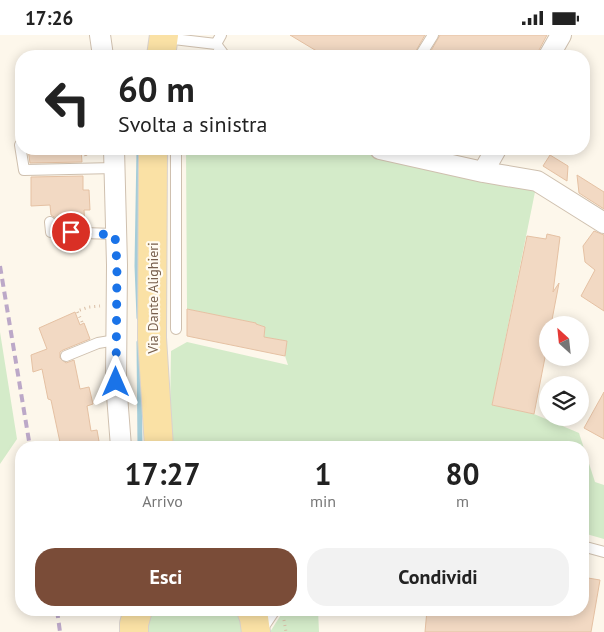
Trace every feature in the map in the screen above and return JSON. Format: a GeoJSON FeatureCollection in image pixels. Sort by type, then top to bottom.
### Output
{"type":"FeatureCollection","features":[{"type":"Feature","properties":{"kind":"main road","name":"Via Dante Alighieri"},"geometry":{"type":"LineString","coordinates":[[153,155],[152,337],[159,441]]}},
{"type":"Feature","properties":{"kind":"main road"},"geometry":{"type":"LineString","coordinates":[[134,632],[136,616]]}},
{"type":"Feature","properties":{"kind":"main road"},"geometry":{"type":"LineString","coordinates":[[253,616],[256,632]]}},
{"type":"Feature","properties":{"kind":"street"},"geometry":{"type":"LineString","coordinates":[[100,35],[102,50]]}},
{"type":"Feature","properties":{"kind":"street"},"geometry":{"type":"LineString","coordinates":[[552,50],[561,35]]}},
{"type":"Feature","properties":{"kind":"street"},"geometry":{"type":"LineString","coordinates":[[407,155],[483,172],[537,181],[604,223]]}},
{"type":"Feature","properties":{"kind":"street"},"geometry":{"type":"LineString","coordinates":[[483,172],[493,155]]}},
{"type":"Feature","properties":{"kind":"street"},"geometry":{"type":"LineString","coordinates":[[114,159],[117,265],[116,382],[121,441]]}},
{"type":"Feature","properties":{"kind":"lane"},"geometry":{"type":"LineString","coordinates":[[424,50],[434,35]]}},
{"type":"Feature","properties":{"kind":"lane"},"geometry":{"type":"LineString","coordinates":[[163,43],[219,40]]}},
{"type":"Feature","properties":{"kind":"lane"},"geometry":{"type":"LineString","coordinates":[[22,155],[24,170],[114,159]]}},
{"type":"Feature","properties":{"kind":"lane"},"geometry":{"type":"LineString","coordinates":[[176,155],[176,329]]}},
{"type":"Feature","properties":{"kind":"lane"},"geometry":{"type":"LineString","coordinates":[[50,222],[52,232],[115,235]]}},
{"type":"Feature","properties":{"kind":"lane"},"geometry":{"type":"LineString","coordinates":[[66,355],[98,343],[116,340]]}},
{"type":"Feature","properties":{"kind":"lane"},"geometry":{"type":"LineString","coordinates":[[589,548],[604,552]]}},
{"type":"Feature","properties":{"kind":"lane"},"geometry":{"type":"LineString","coordinates":[[260,632],[271,616]]}},
{"type":"Feature","properties":{"kind":"path"},"geometry":{"type":"LineString","coordinates":[[82,321],[78,311],[89,307],[116,306]]}},
{"type":"Feature","properties":{"kind":"green space"},"geometry":{"type":"Polygon","coordinates":[[[186,155],[375,155],[536,187],[492,405],[534,414],[539,416],[539,426],[562,426],[579,433],[582,441],[173,441],[170,412],[171,351],[187,342],[288,365],[285,356],[287,341],[264,337],[265,327],[255,323],[187,309],[186,155]]]}},
{"type":"Feature","properties":{"kind":"green space"},"geometry":{"type":"Polygon","coordinates":[[[0,332],[17,439],[0,464],[0,332]]]}},
{"type":"Feature","properties":{"kind":"green space"},"geometry":{"type":"Polygon","coordinates":[[[589,464],[595,482],[604,485],[604,539],[589,535],[589,464]]]}},
{"type":"Feature","properties":{"kind":"green space"},"geometry":{"type":"Polygon","coordinates":[[[148,616],[239,616],[243,632],[144,632],[148,616]]]}},
{"type":"Feature","properties":{"kind":"green space"},"geometry":{"type":"Polygon","coordinates":[[[280,616],[318,616],[319,632],[270,632],[280,616]]]}},
{"type":"Feature","properties":{"kind":"building"},"geometry":{"type":"Polygon","coordinates":[[[290,35],[425,35],[416,50],[315,50],[290,35]]]}},
{"type":"Feature","properties":{"kind":"building"},"geometry":{"type":"Polygon","coordinates":[[[440,35],[547,35],[539,50],[431,50],[440,35]]]}},
{"type":"Feature","properties":{"kind":"building"},"geometry":{"type":"Polygon","coordinates":[[[29,155],[81,155],[82,162],[30,163],[29,155]]]}},
{"type":"Feature","properties":{"kind":"building"},"geometry":{"type":"Polygon","coordinates":[[[550,155],[568,166],[567,181],[543,166],[550,155]]]}},
{"type":"Feature","properties":{"kind":"building"},"geometry":{"type":"Polygon","coordinates":[[[577,175],[604,192],[604,209],[579,193],[577,175]]]}},
{"type":"Feature","properties":{"kind":"building"},"geometry":{"type":"Polygon","coordinates":[[[83,176],[83,190],[89,190],[90,210],[84,210],[85,226],[57,225],[56,218],[51,215],[50,205],[31,206],[31,177],[83,176]]]}},
{"type":"Feature","properties":{"kind":"building"},"geometry":{"type":"Polygon","coordinates":[[[594,231],[604,235],[604,311],[581,296],[595,270],[585,262],[583,246],[594,231]]]}},
{"type":"Feature","properties":{"kind":"building"},"geometry":{"type":"Polygon","coordinates":[[[547,234],[560,237],[553,292],[559,283],[553,316],[539,316],[539,366],[543,366],[541,376],[539,376],[539,388],[534,414],[492,405],[527,236],[546,239],[547,234]]]}},
{"type":"Feature","properties":{"kind":"building"},"geometry":{"type":"Polygon","coordinates":[[[187,309],[256,323],[265,327],[264,337],[287,341],[285,356],[187,336],[187,309]]]}},
{"type":"Feature","properties":{"kind":"building"},"geometry":{"type":"Polygon","coordinates":[[[75,312],[80,325],[84,323],[90,339],[63,350],[60,352],[60,358],[66,363],[74,360],[80,389],[89,387],[93,404],[87,406],[91,431],[97,430],[99,441],[60,441],[42,369],[33,372],[31,355],[47,349],[39,328],[75,312]]]}},
{"type":"Feature","properties":{"kind":"building"},"geometry":{"type":"Polygon","coordinates":[[[604,392],[604,439],[584,428],[589,426],[589,419],[604,392]]]}},
{"type":"Feature","properties":{"kind":"building"},"geometry":{"type":"Polygon","coordinates":[[[589,578],[600,580],[591,632],[425,632],[426,616],[589,616],[589,578]]]}},
{"type":"Feature","properties":{"kind":"waterway"},"geometry":{"type":"LineString","coordinates":[[139,155],[137,266],[139,318]]}},
{"type":"Feature","properties":{"kind":"waterway"},"geometry":{"type":"LineString","coordinates":[[139,342],[140,441]]}},
{"type":"Feature","properties":{"kind":"railway"},"geometry":{"type":"LineString","coordinates":[[0,266],[29,441]]}},
{"type":"Feature","properties":{"kind":"railway"},"geometry":{"type":"LineString","coordinates":[[58,616],[60,632]]}},
{"type":"Feature","properties":{"kind":"route"},"geometry":{"type":"LineString","coordinates":[[71,232],[115,235],[117,265],[116,382]]}}]}
